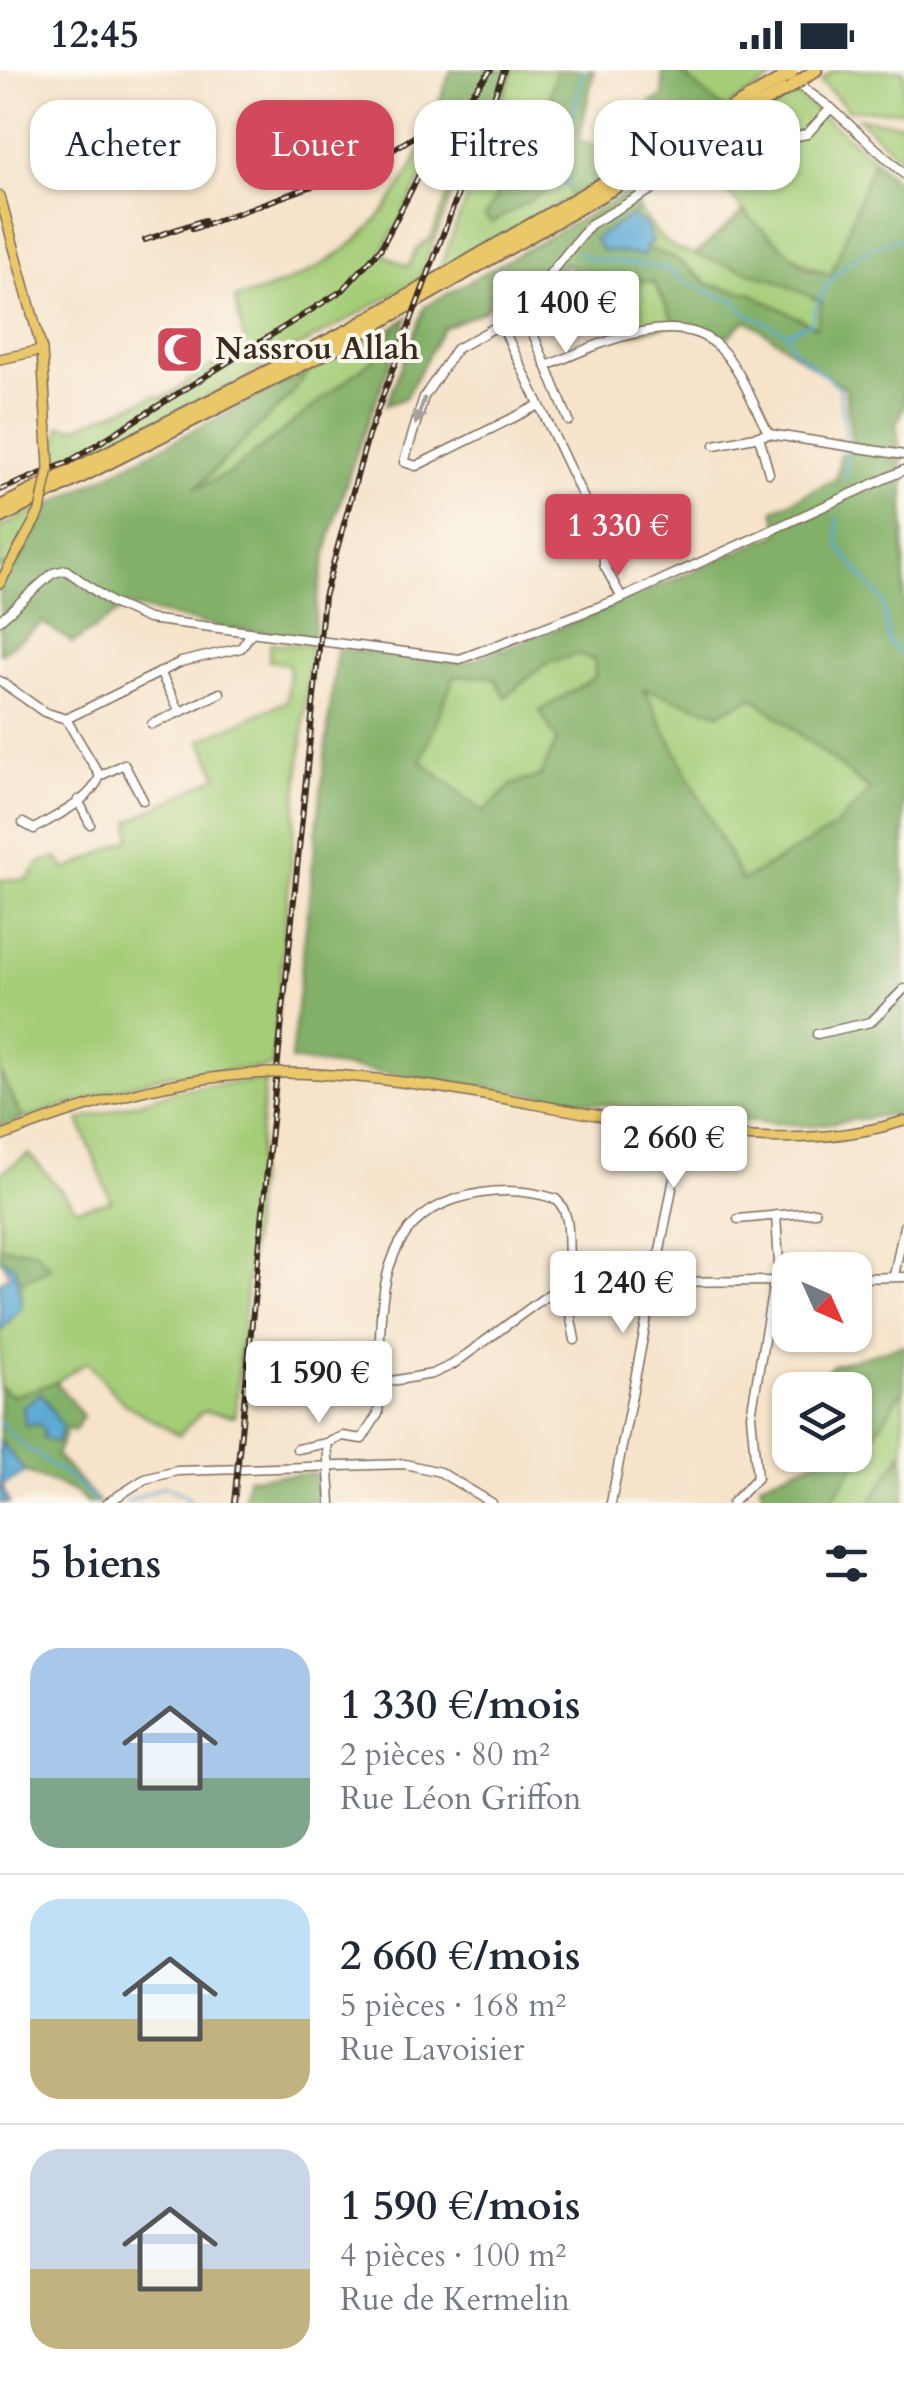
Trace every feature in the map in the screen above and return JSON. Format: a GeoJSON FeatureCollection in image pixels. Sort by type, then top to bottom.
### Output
{"type":"FeatureCollection","features":[{"type":"Feature","properties":{"kind":"highway"},"geometry":{"type":"LineString","coordinates":[[0,507],[338,336],[790,76],[816,70]]}},
{"type":"Feature","properties":{"kind":"highway"},"geometry":{"type":"LineString","coordinates":[[0,518],[338,347],[790,76]]}},
{"type":"Feature","properties":{"kind":"main road"},"geometry":{"type":"LineString","coordinates":[[0,196],[42,350],[49,468],[40,511],[0,583]]}},
{"type":"Feature","properties":{"kind":"main road"},"geometry":{"type":"LineString","coordinates":[[0,359],[42,350]]}},
{"type":"Feature","properties":{"kind":"main road"},"geometry":{"type":"LineString","coordinates":[[0,1136],[94,1101],[158,1084],[284,1073],[416,1084],[681,1130],[777,1139],[854,1132],[904,1121]]}},
{"type":"Feature","properties":{"kind":"street"},"geometry":{"type":"LineString","coordinates":[[790,76],[904,174]]}},
{"type":"Feature","properties":{"kind":"street"},"geometry":{"type":"LineString","coordinates":[[569,421],[522,307],[553,273],[580,233],[718,152],[807,134],[831,108]]}},
{"type":"Feature","properties":{"kind":"street"},"geometry":{"type":"LineString","coordinates":[[538,406],[416,466],[404,462],[424,397],[456,350],[502,324],[603,539],[604,565],[622,598]]}},
{"type":"Feature","properties":{"kind":"street"},"geometry":{"type":"LineString","coordinates":[[549,365],[648,332],[688,330],[704,336],[724,354],[769,434]]}},
{"type":"Feature","properties":{"kind":"street"},"geometry":{"type":"LineString","coordinates":[[716,445],[769,434],[904,454]]}},
{"type":"Feature","properties":{"kind":"street"},"geometry":{"type":"LineString","coordinates":[[758,438],[768,473]]}},
{"type":"Feature","properties":{"kind":"street"},"geometry":{"type":"LineString","coordinates":[[0,620],[53,573],[66,570],[130,613],[250,635],[460,659],[622,598],[904,470]]}},
{"type":"Feature","properties":{"kind":"street"},"geometry":{"type":"LineString","coordinates":[[66,719],[199,654],[241,648],[250,635]]}},
{"type":"Feature","properties":{"kind":"street"},"geometry":{"type":"LineString","coordinates":[[160,672],[180,712]]}},
{"type":"Feature","properties":{"kind":"street"},"geometry":{"type":"LineString","coordinates":[[0,681],[44,712],[66,719],[100,776]]}},
{"type":"Feature","properties":{"kind":"street"},"geometry":{"type":"LineString","coordinates":[[152,724],[220,693]]}},
{"type":"Feature","properties":{"kind":"street"},"geometry":{"type":"LineString","coordinates":[[23,823],[34,829],[78,800],[100,776],[124,764],[142,800]]}},
{"type":"Feature","properties":{"kind":"street"},"geometry":{"type":"LineString","coordinates":[[78,800],[90,824]]}},
{"type":"Feature","properties":{"kind":"street"},"geometry":{"type":"LineString","coordinates":[[817,1034],[872,1022],[904,989]]}},
{"type":"Feature","properties":{"kind":"street"},"geometry":{"type":"LineString","coordinates":[[611,1503],[681,1130]]}},
{"type":"Feature","properties":{"kind":"street"},"geometry":{"type":"LineString","coordinates":[[297,1448],[342,1436],[362,1438],[372,1430],[378,1414],[390,1255],[406,1228],[426,1213],[449,1202],[496,1191],[556,1199],[568,1218],[568,1264],[574,1276]]}},
{"type":"Feature","properties":{"kind":"street"},"geometry":{"type":"LineString","coordinates":[[738,1219],[815,1212]]}},
{"type":"Feature","properties":{"kind":"street"},"geometry":{"type":"LineString","coordinates":[[776,1215],[779,1252]]}},
{"type":"Feature","properties":{"kind":"street"},"geometry":{"type":"LineString","coordinates":[[872,1277],[899,1276],[904,1226]]}},
{"type":"Feature","properties":{"kind":"street"},"geometry":{"type":"LineString","coordinates":[[574,1276],[566,1292],[574,1340]]}},
{"type":"Feature","properties":{"kind":"street"},"geometry":{"type":"LineString","coordinates":[[380,1383],[432,1374],[452,1366],[574,1276],[652,1284],[772,1281]]}},
{"type":"Feature","properties":{"kind":"street"},"geometry":{"type":"LineString","coordinates":[[732,1503],[757,1478],[751,1415],[772,1321]]}},
{"type":"Feature","properties":{"kind":"street"},"geometry":{"type":"LineString","coordinates":[[327,1443],[331,1503]]}},
{"type":"Feature","properties":{"kind":"street"},"geometry":{"type":"LineString","coordinates":[[107,1503],[144,1479],[168,1472],[405,1464],[429,1468],[492,1503]]}},
{"type":"Feature","properties":{"kind":"green space"},"geometry":{"type":"Polygon","coordinates":[[[451,70],[513,70],[502,100],[440,100],[451,70]]]}},
{"type":"Feature","properties":{"kind":"green space"},"geometry":{"type":"Polygon","coordinates":[[[513,70],[556,70],[549,100],[502,100],[513,70]]]}},
{"type":"Feature","properties":{"kind":"green space"},"geometry":{"type":"Polygon","coordinates":[[[556,70],[594,70],[579,141],[594,145],[594,184],[572,197],[568,190],[574,190],[574,100],[549,100],[556,70]]]}},
{"type":"Feature","properties":{"kind":"green space"},"geometry":{"type":"Polygon","coordinates":[[[662,70],[677,70],[713,100],[655,100],[663,97],[662,70]]]}},
{"type":"Feature","properties":{"kind":"green space"},"geometry":{"type":"Polygon","coordinates":[[[677,70],[787,70],[739,100],[713,100],[677,70]]]}},
{"type":"Feature","properties":{"kind":"green space"},"geometry":{"type":"Polygon","coordinates":[[[834,70],[904,70],[904,111],[849,110],[820,81],[834,70]]]}},
{"type":"Feature","properties":{"kind":"green space"},"geometry":{"type":"Polygon","coordinates":[[[797,94],[874,159],[831,275],[787,252],[726,190],[800,190],[800,100],[787,100],[797,94]]]}},
{"type":"Feature","properties":{"kind":"green space"},"geometry":{"type":"Polygon","coordinates":[[[858,118],[904,124],[904,163],[858,118]]]}},
{"type":"Feature","properties":{"kind":"green space"},"geometry":{"type":"Polygon","coordinates":[[[874,159],[904,189],[904,407],[896,425],[904,483],[904,1113],[809,1126],[681,1115],[291,1060],[337,649],[464,663],[590,616],[780,533],[774,510],[837,478],[840,454],[853,452],[845,388],[759,328],[746,320],[724,340],[709,331],[675,324],[654,282],[621,281],[593,293],[566,263],[539,295],[511,288],[481,312],[443,328],[405,398],[386,405],[425,306],[633,190],[646,190],[637,202],[639,210],[631,216],[644,255],[644,247],[675,258],[710,285],[750,293],[816,327],[822,302],[775,280],[695,255],[743,212],[806,268],[831,275],[874,159]],[[577,654],[545,664],[506,697],[494,677],[454,676],[421,761],[483,812],[513,784],[541,776],[557,740],[540,711],[595,677],[594,660],[577,654]],[[644,689],[742,881],[834,828],[870,790],[753,697],[719,713],[644,689]]]}},
{"type":"Feature","properties":{"kind":"green space"},"geometry":{"type":"Polygon","coordinates":[[[414,163],[416,190],[382,253],[408,267],[417,248],[431,238],[450,190],[454,190],[419,280],[229,386],[55,474],[60,426],[74,428],[154,396],[165,397],[245,344],[235,299],[300,276],[352,244],[393,199],[414,163]]]}},
{"type":"Feature","properties":{"kind":"green space"},"geometry":{"type":"Polygon","coordinates":[[[469,190],[511,190],[493,222],[548,190],[568,190],[572,197],[439,271],[469,190]]]}},
{"type":"Feature","properties":{"kind":"green space"},"geometry":{"type":"Polygon","coordinates":[[[500,190],[548,190],[492,223],[485,217],[500,190]]]}},
{"type":"Feature","properties":{"kind":"green space"},"geometry":{"type":"Polygon","coordinates":[[[639,210],[661,238],[676,249],[775,280],[823,302],[817,327],[750,293],[710,285],[675,258],[644,247],[646,224],[631,216],[639,210]]]}},
{"type":"Feature","properties":{"kind":"green space"},"geometry":{"type":"Polygon","coordinates":[[[621,281],[654,282],[675,324],[630,334],[593,293],[621,281]]]}},
{"type":"Feature","properties":{"kind":"green space"},"geometry":{"type":"Polygon","coordinates":[[[408,317],[337,514],[313,637],[227,629],[127,606],[73,643],[43,623],[0,654],[0,564],[11,575],[52,504],[308,371],[293,393],[195,489],[231,472],[386,349],[397,325],[408,317]]]}},
{"type":"Feature","properties":{"kind":"green space"},"geometry":{"type":"Polygon","coordinates":[[[397,325],[386,349],[231,472],[192,492],[293,393],[308,371],[397,325]]]}},
{"type":"Feature","properties":{"kind":"green space"},"geometry":{"type":"Polygon","coordinates":[[[52,504],[11,576],[0,564],[0,527],[52,504]]]}},
{"type":"Feature","properties":{"kind":"green space"},"geometry":{"type":"Polygon","coordinates":[[[270,643],[311,646],[272,1067],[161,1076],[23,1119],[0,1072],[0,880],[28,879],[39,863],[57,857],[66,870],[131,839],[130,821],[218,776],[201,740],[287,701],[289,664],[269,661],[270,643]]]}},
{"type":"Feature","properties":{"kind":"green space"},"geometry":{"type":"Polygon","coordinates":[[[577,654],[594,660],[596,677],[540,711],[557,740],[541,776],[513,784],[483,812],[421,761],[453,675],[494,677],[506,696],[545,664],[577,654]]]}},
{"type":"Feature","properties":{"kind":"green space"},"geometry":{"type":"Polygon","coordinates":[[[643,687],[719,713],[753,697],[870,790],[835,828],[742,881],[643,687]]]}},
{"type":"Feature","properties":{"kind":"green space"},"geometry":{"type":"Polygon","coordinates":[[[0,1072],[23,1119],[0,1128],[0,1072]]]}},
{"type":"Feature","properties":{"kind":"green space"},"geometry":{"type":"Polygon","coordinates":[[[265,1080],[235,1416],[203,1411],[179,1435],[123,1403],[87,1362],[56,1382],[13,1397],[0,1387],[0,1331],[21,1307],[21,1282],[50,1268],[35,1250],[0,1247],[0,1173],[29,1154],[77,1209],[111,1201],[79,1120],[185,1088],[265,1080]]]}},
{"type":"Feature","properties":{"kind":"green space"},"geometry":{"type":"Polygon","coordinates":[[[0,1247],[35,1250],[51,1268],[21,1282],[15,1267],[0,1258],[0,1247]]]}},
{"type":"Feature","properties":{"kind":"green space"},"geometry":{"type":"Polygon","coordinates":[[[904,1345],[904,1388],[872,1438],[872,1372],[827,1372],[832,1365],[904,1345]]]}},
{"type":"Feature","properties":{"kind":"green space"},"geometry":{"type":"Polygon","coordinates":[[[56,1382],[83,1416],[74,1432],[67,1429],[56,1455],[99,1503],[86,1503],[76,1492],[26,1472],[0,1441],[0,1387],[13,1396],[56,1382]]]}},
{"type":"Feature","properties":{"kind":"green space"},"geometry":{"type":"Polygon","coordinates":[[[904,1388],[904,1451],[870,1503],[830,1503],[850,1472],[872,1472],[872,1438],[904,1388]]]}},
{"type":"Feature","properties":{"kind":"green space"},"geometry":{"type":"Polygon","coordinates":[[[904,1451],[904,1503],[870,1503],[904,1451]]]}},
{"type":"Feature","properties":{"kind":"green space"},"geometry":{"type":"Polygon","coordinates":[[[787,1472],[850,1472],[830,1503],[764,1503],[760,1483],[787,1472]]]}},
{"type":"Feature","properties":{"kind":"green space"},"geometry":{"type":"Polygon","coordinates":[[[315,1473],[319,1501],[243,1503],[248,1478],[315,1473]]]}},
{"type":"Feature","properties":{"kind":"water"},"geometry":{"type":"Polygon","coordinates":[[[631,216],[646,224],[652,242],[645,247],[644,256],[602,250],[594,239],[631,216]]]}},
{"type":"Feature","properties":{"kind":"water"},"geometry":{"type":"Polygon","coordinates":[[[0,1258],[15,1267],[22,1307],[0,1331],[0,1282],[10,1275],[0,1258]]]}},
{"type":"Feature","properties":{"kind":"water"},"geometry":{"type":"Polygon","coordinates":[[[41,1393],[62,1427],[57,1443],[42,1438],[44,1431],[39,1424],[25,1425],[23,1407],[41,1393]]]}},
{"type":"Feature","properties":{"kind":"water"},"geometry":{"type":"Polygon","coordinates":[[[0,1441],[26,1472],[2,1486],[9,1503],[0,1503],[0,1441]]]}},
{"type":"Feature","properties":{"kind":"waterway"},"geometry":{"type":"LineString","coordinates":[[574,109],[584,70]]}},
{"type":"Feature","properties":{"kind":"waterway"},"geometry":{"type":"LineString","coordinates":[[577,252],[589,258],[665,268],[691,285],[736,301],[745,312],[787,333],[811,322],[824,292],[844,266],[872,248],[904,239]]}},
{"type":"Feature","properties":{"kind":"waterway"},"geometry":{"type":"LineString","coordinates":[[787,334],[793,349],[839,387],[847,442]]}},
{"type":"Feature","properties":{"kind":"waterway"},"geometry":{"type":"LineString","coordinates":[[845,478],[846,450]]}},
{"type":"Feature","properties":{"kind":"waterway"},"geometry":{"type":"LineString","coordinates":[[837,517],[839,547],[883,602],[889,643],[904,657]]}},
{"type":"Feature","properties":{"kind":"waterway"},"geometry":{"type":"LineString","coordinates":[[0,1422],[95,1501]]}},
{"type":"Feature","properties":{"kind":"waterway"},"geometry":{"type":"LineString","coordinates":[[126,1503],[164,1486],[185,1495],[191,1503]]}},
{"type":"Feature","properties":{"kind":"railway"},"geometry":{"type":"LineString","coordinates":[[0,490],[67,463],[343,290],[381,248],[442,131],[491,70]]}},
{"type":"Feature","properties":{"kind":"railway"},"geometry":{"type":"LineString","coordinates":[[234,1503],[324,597],[368,436],[504,70]]}},
{"type":"Feature","properties":{"kind":"railway"},"geometry":{"type":"LineString","coordinates":[[193,229],[365,167],[414,137]]}},
{"type":"Feature","properties":{"kind":"railway"},"geometry":{"type":"LineString","coordinates":[[145,240],[204,220]]}},
{"type":"Feature","properties":{"kind":"place","name":"Nassrou Allah"},"geometry":{"type":"Point","coordinates":[180,349]}}]}
